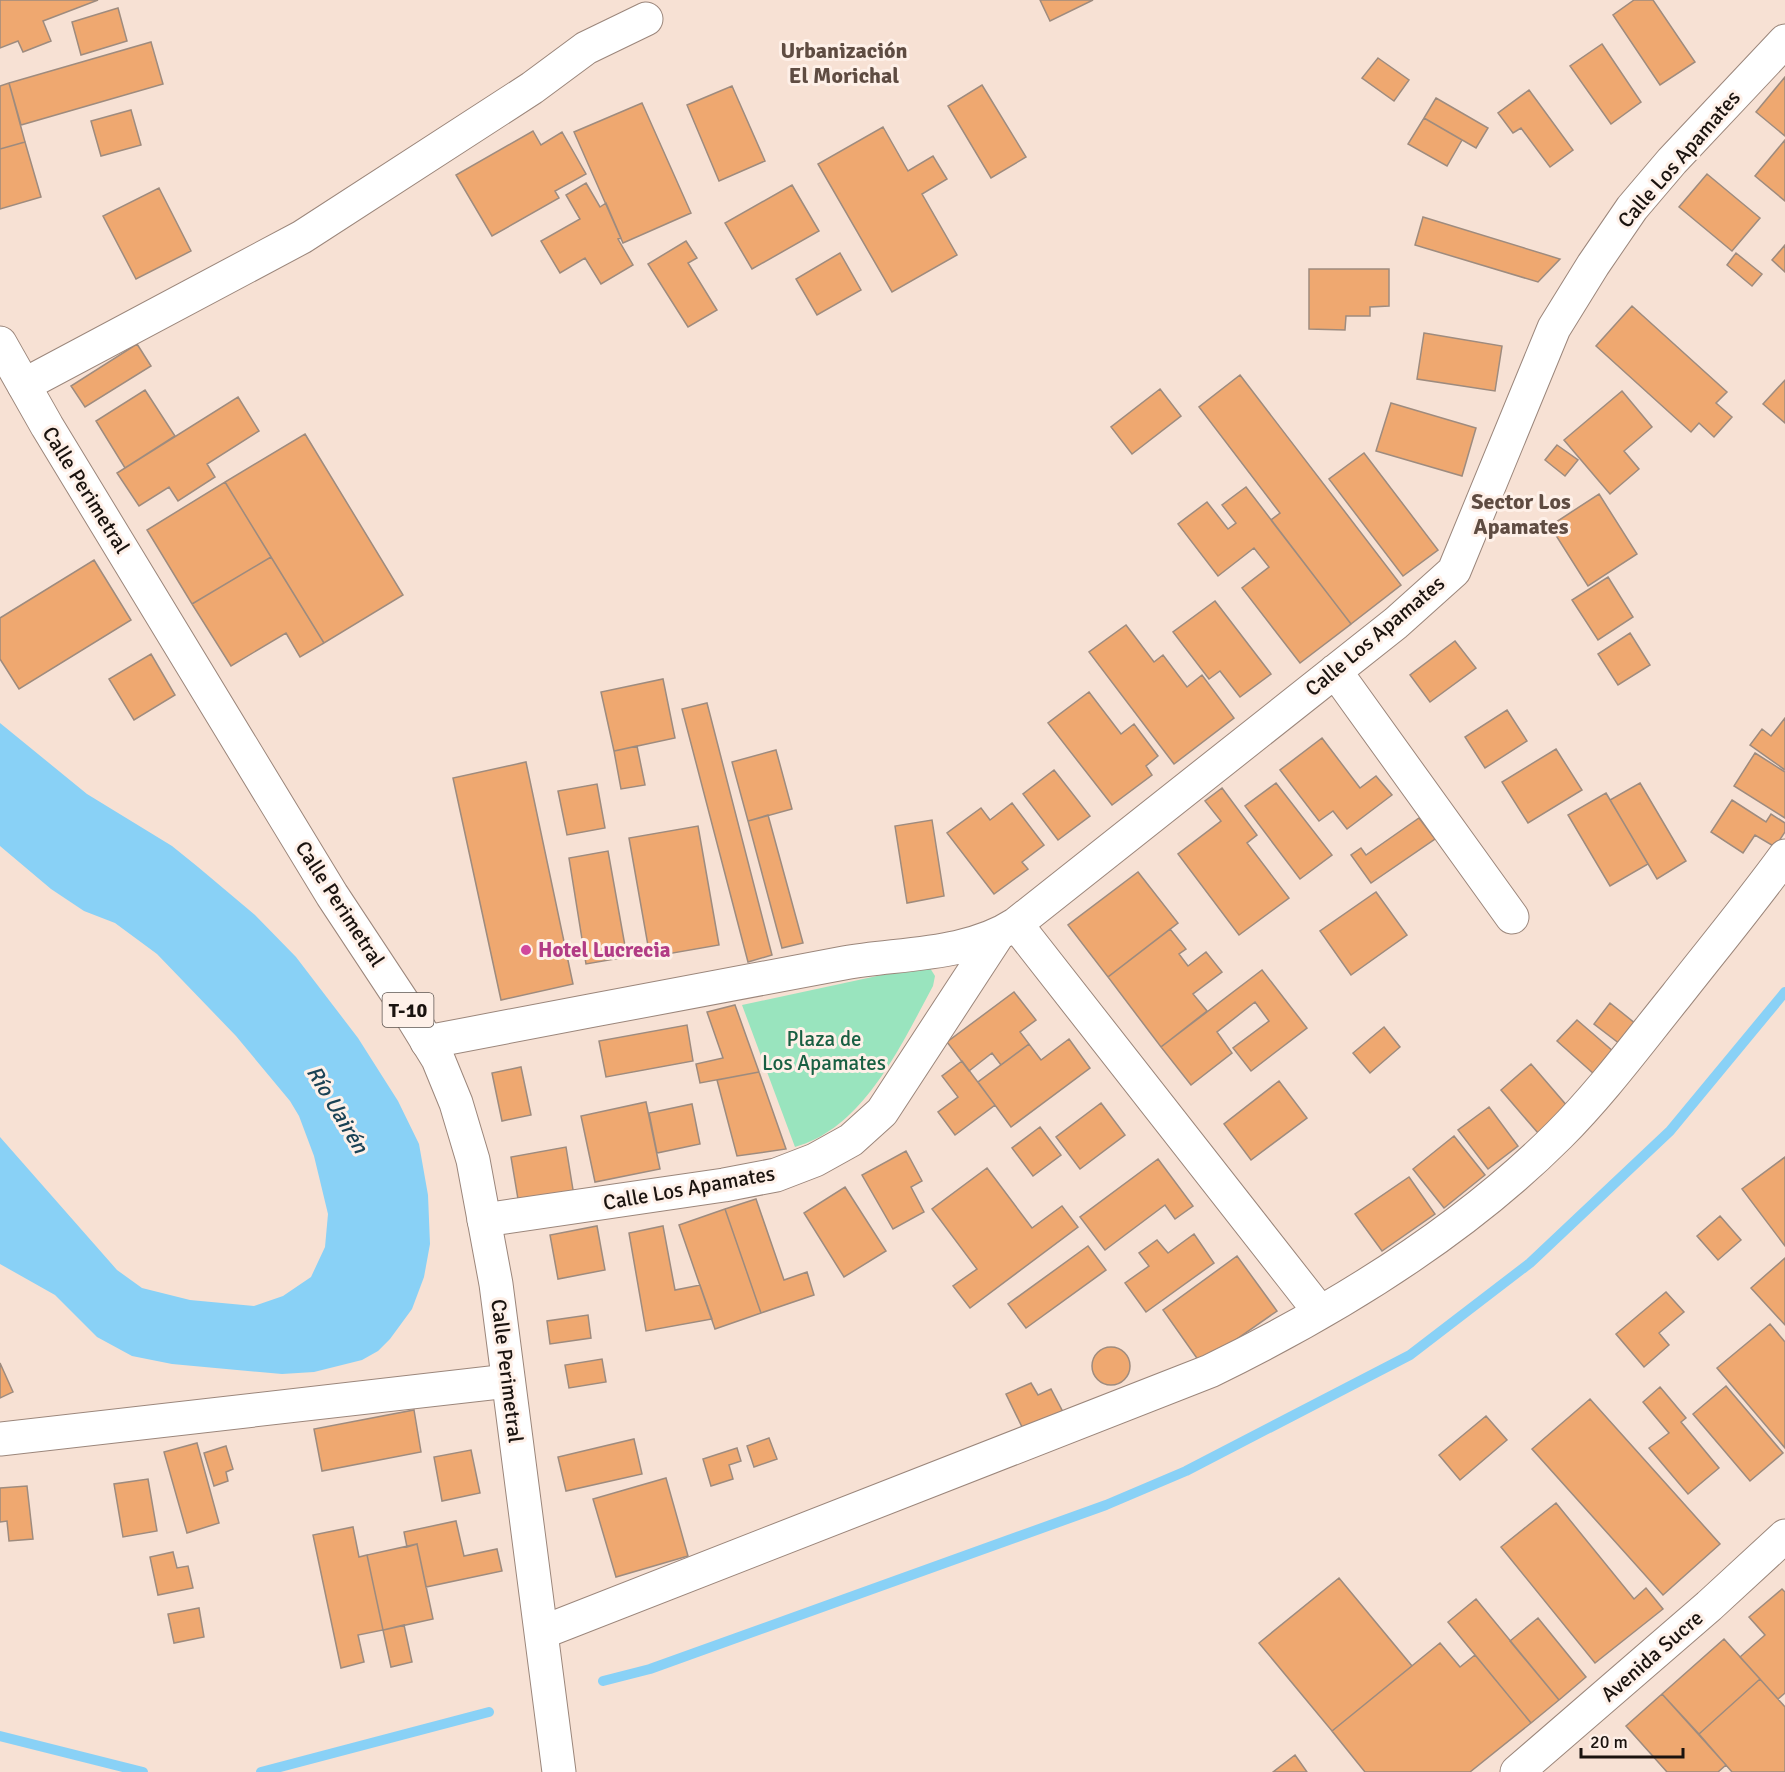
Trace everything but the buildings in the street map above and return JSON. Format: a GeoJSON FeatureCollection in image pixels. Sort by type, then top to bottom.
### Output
{"type":"FeatureCollection","features":[{"type":"Feature","properties":{"kind":"main road"},"geometry":{"type":"LineString","coordinates":[[24,385],[302,237],[532,88],[586,48],[646,19]]}},
{"type":"Feature","properties":{"kind":"main road","name":"Calle Los Apamates"},"geometry":{"type":"LineString","coordinates":[[428,1042],[847,963],[973,945],[1006,930],[1396,623],[1454,571],[1545,347],[1554,327],[1587,274],[1639,200],[1785,41]]}},
{"type":"Feature","properties":{"kind":"main road","name":"Calle Perimetral"},"geometry":{"type":"LineString","coordinates":[[0,343],[332,895],[428,1042],[438,1059],[456,1103],[473,1160],[496,1284],[543,1632],[559,1772]]}},
{"type":"Feature","properties":{"kind":"main road"},"geometry":{"type":"LineString","coordinates":[[1335,671],[1512,917]]}},
{"type":"Feature","properties":{"kind":"main road"},"geometry":{"type":"LineString","coordinates":[[543,1632],[1165,1390],[1268,1342],[1320,1312],[1443,1232],[1558,1136],[1607,1083],[1785,856]]}},
{"type":"Feature","properties":{"kind":"main road"},"geometry":{"type":"LineString","coordinates":[[1006,930],[1320,1312]]}},
{"type":"Feature","properties":{"kind":"main road","name":"Calle Los Apamates"},"geometry":{"type":"LineString","coordinates":[[484,1220],[724,1185],[776,1175],[815,1160],[850,1140],[882,1112],[1006,930]]}},
{"type":"Feature","properties":{"kind":"main road"},"geometry":{"type":"LineString","coordinates":[[0,1439],[508,1381]]}},
{"type":"Feature","properties":{"kind":"main road","name":"Avenida Sucre"},"geometry":{"type":"LineString","coordinates":[[1517,1772],[1709,1606],[1785,1536]]}},
{"type":"Feature","properties":{"kind":"green space","name":"Plaza de Los Apamates"},"geometry":{"type":"Polygon","coordinates":[[[930,968],[935,976],[933,986],[878,1082],[841,1122],[819,1137],[795,1147],[742,1005],[891,973],[930,968]]]}},
{"type":"Feature","properties":{"kind":"water","name":"Río Uairén"},"geometry":{"type":"Polygon","coordinates":[[[0,723],[87,794],[172,846],[255,915],[296,957],[358,1038],[398,1101],[419,1144],[428,1195],[430,1244],[424,1277],[412,1309],[378,1351],[362,1360],[314,1372],[282,1374],[172,1364],[132,1356],[97,1337],[55,1295],[0,1264],[0,1137],[117,1270],[142,1288],[190,1300],[254,1306],[283,1296],[311,1277],[325,1247],[328,1214],[314,1156],[299,1116],[290,1101],[236,1036],[157,954],[115,923],[84,911],[51,889],[0,846],[0,723]]]}},
{"type":"Feature","properties":{"kind":"waterway"},"geometry":{"type":"LineString","coordinates":[[603,1681],[650,1669],[1106,1505],[1186,1471],[1410,1355],[1530,1263],[1670,1131],[1785,992]]}},
{"type":"Feature","properties":{"kind":"waterway"},"geometry":{"type":"LineString","coordinates":[[261,1772],[489,1712]]}},
{"type":"Feature","properties":{"kind":"waterway"},"geometry":{"type":"LineString","coordinates":[[0,1736],[143,1772]]}},
{"type":"Feature","properties":{"kind":"place","name":"Hotel Lucrecia"},"geometry":{"type":"Point","coordinates":[526,950]}},
{"type":"Feature","properties":{"kind":"district","name":"Urbanización El Morichal"},"geometry":{"type":"Point","coordinates":[844,62]}},
{"type":"Feature","properties":{"kind":"district","name":"Sector Los Apamates"},"geometry":{"type":"Point","coordinates":[1521,514]}}]}
